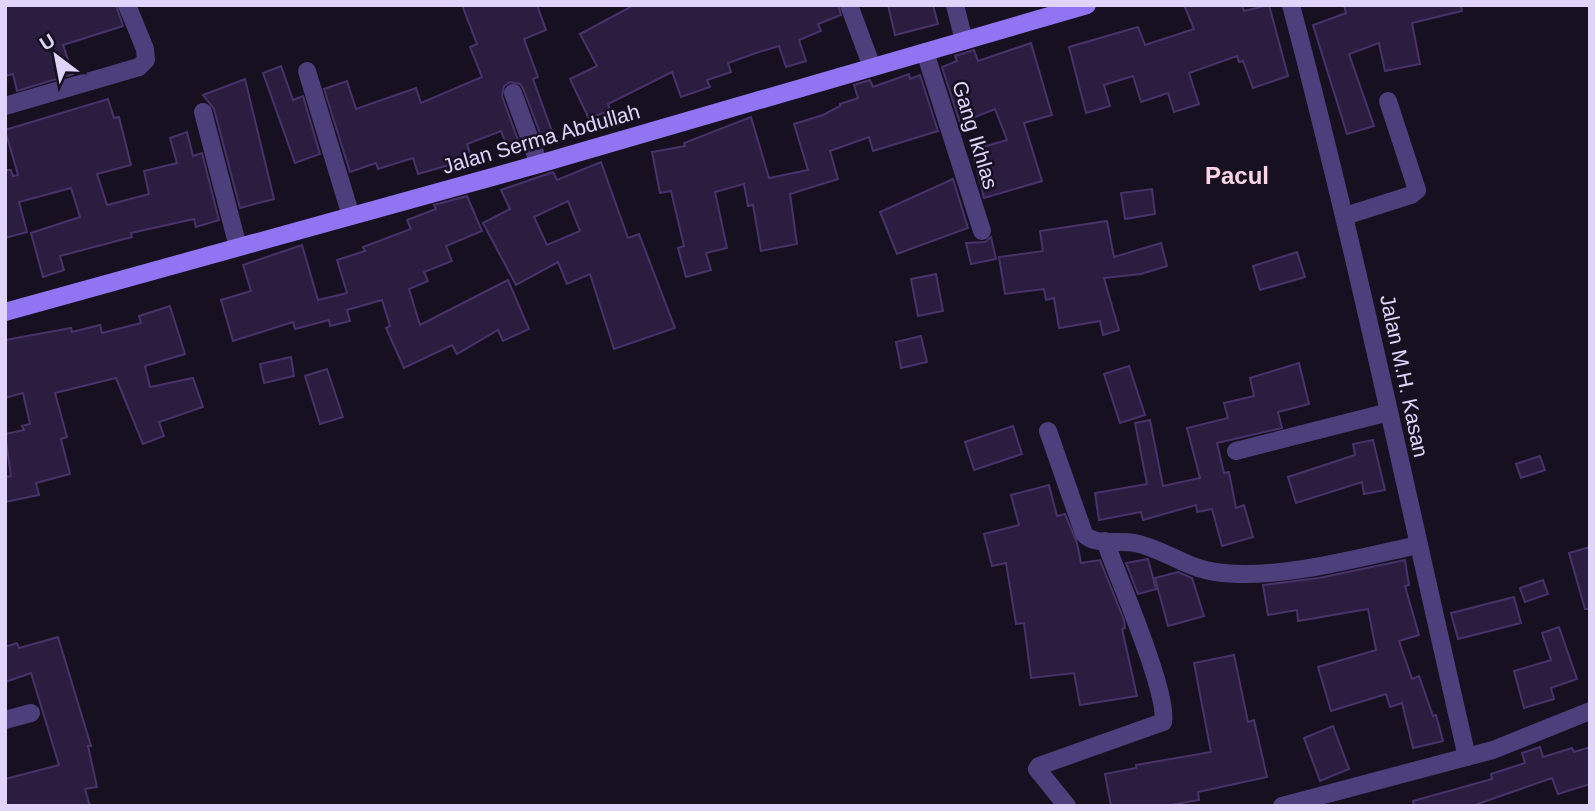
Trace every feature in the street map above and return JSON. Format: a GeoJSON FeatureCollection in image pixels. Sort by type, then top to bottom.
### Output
{"type":"FeatureCollection","features":[{"type":"Feature","properties":{"kind":"main road","name":"Jalan Serma Abdullah"},"geometry":{"type":"LineString","coordinates":[[5,312],[539,164],[1087,5]]}},
{"type":"Feature","properties":{"kind":"street"},"geometry":{"type":"LineString","coordinates":[[5,106],[139,67],[145,60],[145,50],[127,5]]}},
{"type":"Feature","properties":{"kind":"street"},"geometry":{"type":"LineString","coordinates":[[849,5],[872,67]]}},
{"type":"Feature","properties":{"kind":"street"},"geometry":{"type":"LineString","coordinates":[[955,5],[964,41]]}},
{"type":"Feature","properties":{"kind":"street","name":"Jalan M.H. Kasan"},"geometry":{"type":"LineString","coordinates":[[1291,5],[1345,216],[1467,757]]}},
{"type":"Feature","properties":{"kind":"street","name":"Gang Ikhlas"},"geometry":{"type":"LineString","coordinates":[[925,52],[982,231]]}},
{"type":"Feature","properties":{"kind":"street"},"geometry":{"type":"LineString","coordinates":[[306,71],[351,216]]}},
{"type":"Feature","properties":{"kind":"street"},"geometry":{"type":"LineString","coordinates":[[513,93],[539,164]]}},
{"type":"Feature","properties":{"kind":"street"},"geometry":{"type":"LineString","coordinates":[[1345,216],[1411,195],[1417,190],[1388,101]]}},
{"type":"Feature","properties":{"kind":"street"},"geometry":{"type":"LineString","coordinates":[[203,112],[238,247]]}},
{"type":"Feature","properties":{"kind":"street"},"geometry":{"type":"LineString","coordinates":[[1236,451],[1389,412]]}},
{"type":"Feature","properties":{"kind":"street"},"geometry":{"type":"LineString","coordinates":[[1048,431],[1084,534],[1090,539],[1133,542],[1158,549],[1188,565],[1215,572],[1242,574],[1321,566],[1418,545]]}},
{"type":"Feature","properties":{"kind":"street"},"geometry":{"type":"LineString","coordinates":[[1067,806],[1037,769],[1039,766],[1163,722],[1158,686],[1105,541]]}},
{"type":"Feature","properties":{"kind":"street"},"geometry":{"type":"LineString","coordinates":[[1282,806],[1520,741],[1590,711]]}},
{"type":"Feature","properties":{"kind":"street"},"geometry":{"type":"LineString","coordinates":[[5,720],[31,713]]}},
{"type":"Feature","properties":{"kind":"building"},"geometry":{"type":"Polygon","coordinates":[[[5,5],[116,5],[123,26],[63,45],[73,74],[17,91],[13,74],[5,76],[5,5]]]}},
{"type":"Feature","properties":{"kind":"building"},"geometry":{"type":"Polygon","coordinates":[[[462,5],[537,5],[546,30],[524,39],[538,77],[533,79],[554,137],[543,141],[523,88],[520,84],[510,82],[504,86],[502,96],[519,143],[508,148],[501,131],[467,144],[472,159],[450,167],[449,165],[418,174],[413,158],[378,169],[376,163],[350,172],[324,89],[347,81],[356,109],[416,88],[421,103],[482,77],[470,47],[477,44],[462,5]]]}},
{"type":"Feature","properties":{"kind":"building"},"geometry":{"type":"Polygon","coordinates":[[[634,5],[838,5],[841,15],[818,24],[821,31],[799,40],[806,61],[786,67],[779,46],[728,63],[731,72],[707,80],[710,87],[681,97],[672,72],[608,104],[610,110],[589,119],[570,79],[597,66],[580,34],[634,5]]]}},
{"type":"Feature","properties":{"kind":"building"},"geometry":{"type":"Polygon","coordinates":[[[888,5],[933,5],[938,24],[895,35],[888,5]]]}},
{"type":"Feature","properties":{"kind":"building"},"geometry":{"type":"Polygon","coordinates":[[[1184,5],[1242,5],[1244,11],[1269,5],[1288,76],[1253,88],[1243,61],[1239,62],[1237,56],[1189,73],[1199,104],[1174,112],[1168,93],[1141,102],[1133,76],[1104,85],[1110,106],[1086,113],[1069,47],[1138,27],[1145,45],[1194,29],[1184,5]]]}},
{"type":"Feature","properties":{"kind":"building"},"geometry":{"type":"Polygon","coordinates":[[[1344,5],[1461,5],[1462,11],[1412,23],[1420,64],[1385,71],[1379,43],[1349,54],[1374,126],[1347,134],[1313,25],[1346,13],[1344,5]]]}},
{"type":"Feature","properties":{"kind":"building"},"geometry":{"type":"Polygon","coordinates":[[[1031,43],[1052,115],[1024,123],[1042,181],[984,198],[972,150],[1007,140],[995,109],[960,123],[942,67],[957,61],[955,56],[974,50],[978,61],[1031,43]]]}},
{"type":"Feature","properties":{"kind":"building"},"geometry":{"type":"Polygon","coordinates":[[[281,66],[293,100],[303,96],[320,154],[295,163],[263,73],[281,66]]]}},
{"type":"Feature","properties":{"kind":"building"},"geometry":{"type":"Polygon","coordinates":[[[909,74],[910,79],[920,75],[938,131],[873,151],[869,137],[830,151],[838,179],[790,194],[797,244],[761,251],[753,205],[748,206],[744,184],[715,192],[727,248],[706,253],[711,270],[686,277],[678,248],[684,246],[671,191],[660,193],[652,152],[685,146],[684,143],[751,117],[769,178],[808,170],[794,124],[823,115],[840,104],[858,98],[854,85],[870,80],[873,87],[909,74]]]}},
{"type":"Feature","properties":{"kind":"building"},"geometry":{"type":"Polygon","coordinates":[[[245,79],[274,199],[240,208],[214,109],[203,95],[245,79]]]}},
{"type":"Feature","properties":{"kind":"building"},"geometry":{"type":"Polygon","coordinates":[[[108,99],[114,118],[119,117],[131,165],[97,174],[107,205],[149,194],[144,171],[177,163],[170,138],[187,132],[193,156],[202,153],[219,220],[196,227],[194,219],[131,233],[132,237],[60,256],[64,270],[43,277],[31,233],[80,217],[71,188],[19,202],[27,232],[5,238],[5,170],[11,170],[13,176],[18,175],[5,130],[108,99]]]}},
{"type":"Feature","properties":{"kind":"building"},"geometry":{"type":"Polygon","coordinates":[[[601,162],[628,238],[639,234],[675,328],[614,349],[590,274],[567,284],[558,262],[516,285],[483,223],[510,209],[501,190],[553,172],[557,180],[601,162]],[[568,201],[534,217],[547,245],[580,231],[568,201]]]}},
{"type":"Feature","properties":{"kind":"building"},"geometry":{"type":"Polygon","coordinates":[[[953,179],[968,228],[897,254],[880,212],[953,179]]]}},
{"type":"Feature","properties":{"kind":"building"},"geometry":{"type":"Polygon","coordinates":[[[1152,189],[1155,214],[1125,219],[1121,193],[1152,189]]]}},
{"type":"Feature","properties":{"kind":"building"},"geometry":{"type":"Polygon","coordinates":[[[467,196],[482,231],[446,246],[452,261],[424,272],[428,281],[409,289],[420,325],[508,280],[529,329],[503,341],[498,330],[457,354],[452,345],[404,368],[386,328],[390,326],[382,300],[347,310],[350,321],[330,326],[329,320],[295,329],[293,322],[233,341],[221,300],[251,291],[243,265],[302,245],[318,300],[347,293],[337,260],[365,251],[363,247],[411,229],[407,220],[436,209],[434,205],[467,196]]]}},
{"type":"Feature","properties":{"kind":"building"},"geometry":{"type":"Polygon","coordinates":[[[1107,221],[1114,257],[1161,243],[1167,266],[1141,274],[1104,278],[1119,330],[1103,335],[1100,321],[1059,328],[1054,298],[1046,300],[1044,289],[1005,294],[999,257],[1043,251],[1040,231],[1107,221]]]}},
{"type":"Feature","properties":{"kind":"building"},"geometry":{"type":"Polygon","coordinates":[[[991,237],[996,259],[971,264],[966,243],[985,242],[991,237]]]}},
{"type":"Feature","properties":{"kind":"building"},"geometry":{"type":"Polygon","coordinates":[[[1297,252],[1305,277],[1260,290],[1253,266],[1297,252]]]}},
{"type":"Feature","properties":{"kind":"building"},"geometry":{"type":"Polygon","coordinates":[[[936,274],[943,311],[918,316],[911,279],[936,274]]]}},
{"type":"Feature","properties":{"kind":"building"},"geometry":{"type":"Polygon","coordinates":[[[170,306],[185,354],[145,366],[150,387],[193,378],[203,407],[159,422],[164,436],[143,444],[116,378],[55,393],[67,437],[61,439],[70,474],[36,483],[39,495],[5,502],[5,477],[11,476],[5,434],[24,430],[22,426],[30,424],[23,393],[5,398],[5,340],[71,328],[72,332],[100,325],[102,333],[141,323],[139,316],[170,306]]]}},
{"type":"Feature","properties":{"kind":"building"},"geometry":{"type":"Polygon","coordinates":[[[921,336],[927,362],[901,368],[896,342],[921,336]]]}},
{"type":"Feature","properties":{"kind":"building"},"geometry":{"type":"Polygon","coordinates":[[[291,357],[294,376],[264,383],[260,364],[291,357]]]}},
{"type":"Feature","properties":{"kind":"building"},"geometry":{"type":"Polygon","coordinates":[[[1299,363],[1309,404],[1278,412],[1282,428],[1217,443],[1224,473],[1229,472],[1236,508],[1244,505],[1253,537],[1222,546],[1212,509],[1197,512],[1196,505],[1143,520],[1141,512],[1099,520],[1095,493],[1147,484],[1135,423],[1150,420],[1163,486],[1200,478],[1187,428],[1228,418],[1224,403],[1254,396],[1250,378],[1299,363]]]}},
{"type":"Feature","properties":{"kind":"building"},"geometry":{"type":"Polygon","coordinates":[[[1129,366],[1145,415],[1120,423],[1104,374],[1129,366]]]}},
{"type":"Feature","properties":{"kind":"building"},"geometry":{"type":"Polygon","coordinates":[[[327,369],[343,417],[320,424],[305,376],[327,369]]]}},
{"type":"Feature","properties":{"kind":"building"},"geometry":{"type":"Polygon","coordinates":[[[1013,426],[1022,454],[974,470],[965,442],[1013,426]]]}},
{"type":"Feature","properties":{"kind":"building"},"geometry":{"type":"Polygon","coordinates":[[[1373,440],[1385,490],[1364,494],[1362,482],[1296,503],[1288,477],[1355,455],[1353,444],[1373,440]]]}},
{"type":"Feature","properties":{"kind":"building"},"geometry":{"type":"Polygon","coordinates":[[[1540,456],[1545,470],[1521,478],[1516,464],[1540,456]]]}},
{"type":"Feature","properties":{"kind":"building"},"geometry":{"type":"Polygon","coordinates":[[[1049,485],[1057,516],[1065,514],[1077,543],[1081,563],[1100,560],[1124,620],[1125,628],[1122,629],[1137,696],[1080,705],[1074,673],[1031,678],[1024,623],[1016,624],[1006,563],[992,566],[984,534],[1019,525],[1011,495],[1049,485]]]}},
{"type":"Feature","properties":{"kind":"building"},"geometry":{"type":"Polygon","coordinates":[[[1590,547],[1590,609],[1585,609],[1569,553],[1590,547]]]}},
{"type":"Feature","properties":{"kind":"building"},"geometry":{"type":"Polygon","coordinates":[[[1148,559],[1156,589],[1138,594],[1126,563],[1148,559]]]}},
{"type":"Feature","properties":{"kind":"building"},"geometry":{"type":"Polygon","coordinates":[[[1405,560],[1409,585],[1405,586],[1419,635],[1399,641],[1412,679],[1419,676],[1433,716],[1436,715],[1443,741],[1413,748],[1402,703],[1390,707],[1386,694],[1331,711],[1318,667],[1376,650],[1368,609],[1298,621],[1297,610],[1268,615],[1263,585],[1319,578],[1405,560]]]}},
{"type":"Feature","properties":{"kind":"building"},"geometry":{"type":"Polygon","coordinates":[[[1178,572],[1192,578],[1204,616],[1168,626],[1155,578],[1178,572]]]}},
{"type":"Feature","properties":{"kind":"building"},"geometry":{"type":"Polygon","coordinates":[[[1543,580],[1548,594],[1525,602],[1520,588],[1543,580]]]}},
{"type":"Feature","properties":{"kind":"building"},"geometry":{"type":"Polygon","coordinates":[[[1514,597],[1521,623],[1458,639],[1451,613],[1514,597]]]}},
{"type":"Feature","properties":{"kind":"building"},"geometry":{"type":"Polygon","coordinates":[[[1559,627],[1577,679],[1551,688],[1554,699],[1524,708],[1514,671],[1551,660],[1542,633],[1559,627]]]}},
{"type":"Feature","properties":{"kind":"building"},"geometry":{"type":"Polygon","coordinates":[[[58,637],[91,746],[88,746],[97,787],[85,789],[90,806],[5,806],[5,779],[59,765],[31,673],[5,682],[5,647],[17,643],[19,648],[58,637]]]}},
{"type":"Feature","properties":{"kind":"building"},"geometry":{"type":"Polygon","coordinates":[[[1234,655],[1248,722],[1254,720],[1267,777],[1198,792],[1199,800],[1165,806],[1111,806],[1105,774],[1136,768],[1136,765],[1211,752],[1194,663],[1234,655]]]}},
{"type":"Feature","properties":{"kind":"building"},"geometry":{"type":"Polygon","coordinates":[[[1333,726],[1349,769],[1320,781],[1304,738],[1333,726]]]}},
{"type":"Feature","properties":{"kind":"building"},"geometry":{"type":"Polygon","coordinates":[[[1540,747],[1543,757],[1572,748],[1574,752],[1590,747],[1590,784],[1558,794],[1552,778],[1472,806],[1414,806],[1413,801],[1492,779],[1491,774],[1525,763],[1522,753],[1540,747]]]}},
{"type":"Feature","properties":{"kind":"district","name":"Pacul"},"geometry":{"type":"Point","coordinates":[1237,176]}}]}
